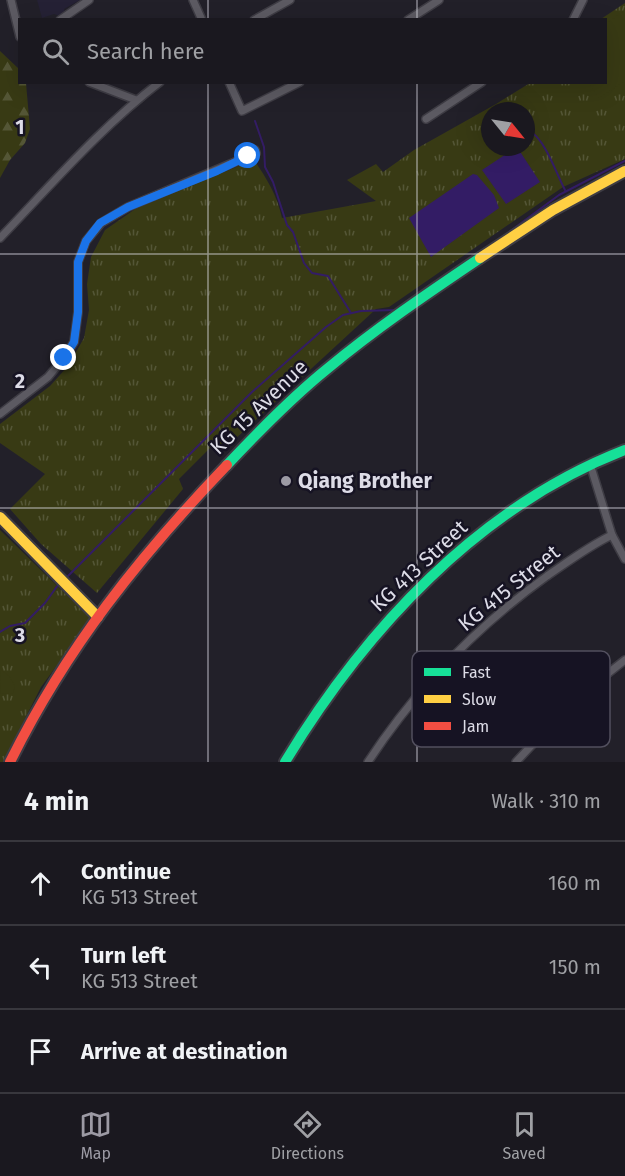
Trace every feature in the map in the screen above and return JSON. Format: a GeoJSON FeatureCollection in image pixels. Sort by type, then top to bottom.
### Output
{"type":"FeatureCollection","features":[{"type":"Feature","properties":{"kind":"main road","name":"KG 15 Avenue"},"geometry":{"type":"LineString","coordinates":[[10,762],[52,681],[149,550],[185,507],[296,395],[332,365],[512,234],[574,196],[625,171]]}},
{"type":"Feature","properties":{"kind":"main road","name":"KG 413 Street"},"geometry":{"type":"LineString","coordinates":[[285,762],[307,724],[342,676],[411,595],[449,560],[512,512],[590,464],[625,450]]}},
{"type":"Feature","properties":{"kind":"main road"},"geometry":{"type":"LineString","coordinates":[[0,517],[98,617]]}},
{"type":"Feature","properties":{"kind":"street"},"geometry":{"type":"LineString","coordinates":[[11,0],[18,29]]}},
{"type":"Feature","properties":{"kind":"street"},"geometry":{"type":"LineString","coordinates":[[63,18],[89,0]]}},
{"type":"Feature","properties":{"kind":"street"},"geometry":{"type":"LineString","coordinates":[[193,0],[201,18]]}},
{"type":"Feature","properties":{"kind":"street"},"geometry":{"type":"LineString","coordinates":[[258,18],[290,0]]}},
{"type":"Feature","properties":{"kind":"street"},"geometry":{"type":"LineString","coordinates":[[410,18],[429,2],[439,0]]}},
{"type":"Feature","properties":{"kind":"street"},"geometry":{"type":"LineString","coordinates":[[574,18],[583,0]]}},
{"type":"Feature","properties":{"kind":"street"},"geometry":{"type":"LineString","coordinates":[[94,84],[136,100]]}},
{"type":"Feature","properties":{"kind":"street"},"geometry":{"type":"LineString","coordinates":[[0,238],[136,100],[157,84]]}},
{"type":"Feature","properties":{"kind":"street"},"geometry":{"type":"LineString","coordinates":[[231,84],[242,111],[296,84]]}},
{"type":"Feature","properties":{"kind":"street"},"geometry":{"type":"LineString","coordinates":[[426,119],[479,84]]}},
{"type":"Feature","properties":{"kind":"street"},"geometry":{"type":"LineString","coordinates":[[0,414],[48,377],[74,342],[78,312],[78,262],[86,241],[100,223],[128,207],[256,153],[255,150]]}},
{"type":"Feature","properties":{"kind":"street"},"geometry":{"type":"LineString","coordinates":[[590,464],[612,535],[625,559]]}},
{"type":"Feature","properties":{"kind":"street","name":"KG 415 Street"},"geometry":{"type":"LineString","coordinates":[[458,651],[513,601],[590,546],[612,535]]}},
{"type":"Feature","properties":{"kind":"street"},"geometry":{"type":"LineString","coordinates":[[610,672],[625,660]]}},
{"type":"Feature","properties":{"kind":"street","name":"KG 415 Street"},"geometry":{"type":"LineString","coordinates":[[368,762],[412,702]]}},
{"type":"Feature","properties":{"kind":"street"},"geometry":{"type":"LineString","coordinates":[[516,762],[530,747]]}},
{"type":"Feature","properties":{"kind":"shaded area"},"geometry":{"type":"Polygon","coordinates":[[[37,0],[80,0],[64,9],[65,12],[60,16],[54,14],[42,18],[37,0]]]}},
{"type":"Feature","properties":{"kind":"shaded area"},"geometry":{"type":"Polygon","coordinates":[[[503,156],[523,156],[540,182],[506,204],[482,170],[503,156]]]}},
{"type":"Feature","properties":{"kind":"shaded area"},"geometry":{"type":"Polygon","coordinates":[[[473,174],[477,175],[494,195],[499,208],[431,257],[409,218],[473,174]]]}},
{"type":"Feature","properties":{"kind":"green space"},"geometry":{"type":"Polygon","coordinates":[[[625,3],[625,159],[563,187],[389,307],[376,309],[221,452],[211,447],[179,479],[183,489],[97,593],[41,544],[10,509],[45,474],[0,443],[0,424],[50,386],[68,366],[84,338],[89,310],[87,284],[91,257],[105,230],[141,205],[254,160],[271,188],[282,218],[376,201],[347,180],[376,164],[383,172],[414,150],[481,112],[481,156],[535,156],[535,102],[499,102],[528,84],[607,84],[607,18],[602,18],[625,3]]]}},
{"type":"Feature","properties":{"kind":"green space"},"geometry":{"type":"Polygon","coordinates":[[[625,10],[625,81],[599,98],[590,84],[607,84],[607,23],[625,10]]]}},
{"type":"Feature","properties":{"kind":"green space"},"geometry":{"type":"Polygon","coordinates":[[[0,51],[18,68],[18,84],[26,84],[30,129],[25,143],[10,160],[0,178],[0,51]]]}},
{"type":"Feature","properties":{"kind":"green space"},"geometry":{"type":"Polygon","coordinates":[[[0,530],[91,619],[41,687],[3,762],[0,762],[0,530]]]}},
{"type":"Feature","properties":{"kind":"green space"},"geometry":{"type":"Polygon","coordinates":[[[1,670],[9,676],[15,686],[13,693],[0,693],[1,670]]]}},
{"type":"Feature","properties":{"kind":"waterway"},"geometry":{"type":"LineString","coordinates":[[255,121],[264,147],[265,167],[304,263],[312,273],[328,276],[351,313]]}},
{"type":"Feature","properties":{"kind":"waterway"},"geometry":{"type":"LineString","coordinates":[[535,135],[546,150],[565,190]]}},
{"type":"Feature","properties":{"kind":"waterway"},"geometry":{"type":"LineString","coordinates":[[509,232],[559,195],[625,161]]}},
{"type":"Feature","properties":{"kind":"waterway"},"geometry":{"type":"LineString","coordinates":[[67,577],[252,392],[326,327],[343,315],[361,311],[396,310]]}},
{"type":"Feature","properties":{"kind":"waterway"},"geometry":{"type":"LineString","coordinates":[[0,632],[10,626],[25,623],[45,603],[58,585]]}},
{"type":"Feature","properties":{"kind":"traffic: fast"},"geometry":{"type":"LineString","coordinates":[[227,465],[301,391],[345,354],[480,258]]}},
{"type":"Feature","properties":{"kind":"traffic: fast"},"geometry":{"type":"LineString","coordinates":[[285,762],[351,666],[389,620],[430,578],[474,539],[521,504],[571,474],[625,450]]}},
{"type":"Feature","properties":{"kind":"traffic: slow"},"geometry":{"type":"LineString","coordinates":[[480,258],[553,210],[625,171]]}},
{"type":"Feature","properties":{"kind":"traffic: slow"},"geometry":{"type":"LineString","coordinates":[[0,517],[98,617]]}},
{"type":"Feature","properties":{"kind":"traffic: jam"},"geometry":{"type":"LineString","coordinates":[[10,762],[56,680],[107,605],[164,534],[227,465]]}},
{"type":"Feature","properties":{"kind":"place","name":"Qiang Brother"},"geometry":{"type":"Point","coordinates":[286,481]}},
{"type":"Feature","properties":{"kind":"route"},"geometry":{"type":"LineString","coordinates":[[64,358],[74,342],[78,312],[78,262],[86,241],[100,223],[128,207],[248,156]]}}]}
